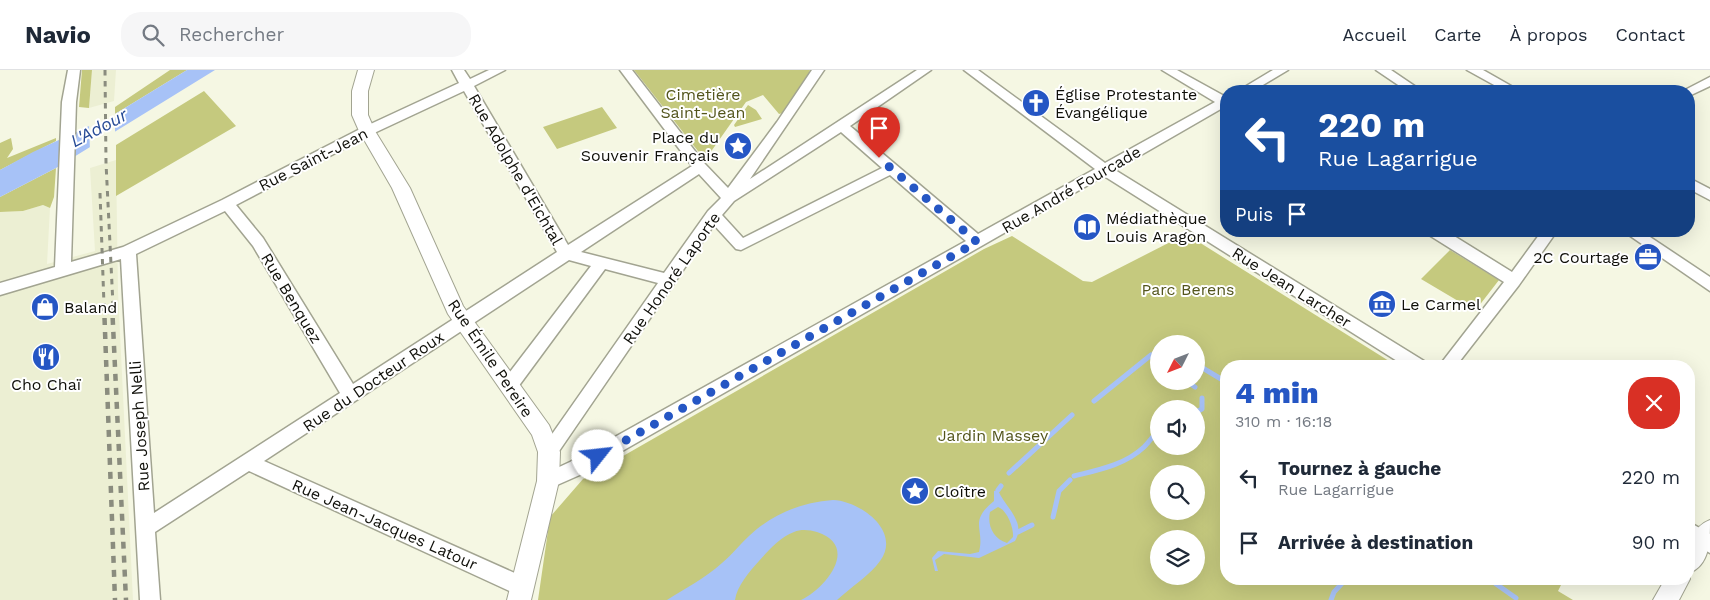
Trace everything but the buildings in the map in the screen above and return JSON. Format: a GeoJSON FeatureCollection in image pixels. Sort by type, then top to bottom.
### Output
{"type":"FeatureCollection","features":[{"type":"Feature","properties":{"kind":"main road","name":"Rue Émile Pereire"},"geometry":{"type":"LineString","coordinates":[[366,70],[360,91],[360,115],[367,131],[401,188],[455,309],[541,431],[549,452],[548,481],[520,593]]}},
{"type":"Feature","properties":{"kind":"main road"},"geometry":{"type":"LineString","coordinates":[[1695,551],[1703,536]]}},
{"type":"Feature","properties":{"kind":"main road"},"geometry":{"type":"LineString","coordinates":[[1665,600],[1674,585]]}},
{"type":"Feature","properties":{"kind":"street"},"geometry":{"type":"LineString","coordinates":[[63,271],[70,102],[74,70]]}},
{"type":"Feature","properties":{"kind":"street","name":"Rue Adolphe d'Eichtal"},"geometry":{"type":"LineString","coordinates":[[458,70],[566,254],[668,280]]}},
{"type":"Feature","properties":{"kind":"street","name":"Rue Saint-Jean"},"geometry":{"type":"LineString","coordinates":[[0,289],[128,251],[227,204],[367,131],[500,70]]}},
{"type":"Feature","properties":{"kind":"street"},"geometry":{"type":"LineString","coordinates":[[626,70],[700,168],[729,198],[782,125],[818,70]]}},
{"type":"Feature","properties":{"kind":"street","name":"Rue Honoré Laporte"},"geometry":{"type":"LineString","coordinates":[[549,452],[713,215],[729,198],[772,172],[925,70]]}},
{"type":"Feature","properties":{"kind":"street","name":"Rue Jean Larcher"},"geometry":{"type":"LineString","coordinates":[[970,70],[1115,177],[1408,360]]}},
{"type":"Feature","properties":{"kind":"street"},"geometry":{"type":"LineString","coordinates":[[1168,70],[1220,99]]}},
{"type":"Feature","properties":{"kind":"street"},"geometry":{"type":"LineString","coordinates":[[1255,85],[1282,70]]}},
{"type":"Feature","properties":{"kind":"street"},"geometry":{"type":"LineString","coordinates":[[1382,70],[1406,85]]}},
{"type":"Feature","properties":{"kind":"street"},"geometry":{"type":"LineString","coordinates":[[1473,70],[1502,85]]}},
{"type":"Feature","properties":{"kind":"street"},"geometry":{"type":"LineString","coordinates":[[1695,89],[1710,80]]}},
{"type":"Feature","properties":{"kind":"street","name":"Rue André Fourcade"},"geometry":{"type":"LineString","coordinates":[[548,481],[568,473],[1220,105]]}},
{"type":"Feature","properties":{"kind":"street"},"geometry":{"type":"LineString","coordinates":[[841,125],[977,242]]}},
{"type":"Feature","properties":{"kind":"street","name":"Rue du Docteur Roux"},"geometry":{"type":"LineString","coordinates":[[146,528],[351,396],[463,320],[700,168]]}},
{"type":"Feature","properties":{"kind":"street"},"geometry":{"type":"LineString","coordinates":[[713,215],[741,245],[892,169]]}},
{"type":"Feature","properties":{"kind":"street"},"geometry":{"type":"LineString","coordinates":[[1695,186],[1710,195]]}},
{"type":"Feature","properties":{"kind":"street","name":"Rue Benquez"},"geometry":{"type":"LineString","coordinates":[[227,204],[258,242],[351,396]]}},
{"type":"Feature","properties":{"kind":"street"},"geometry":{"type":"LineString","coordinates":[[1443,237],[1514,282]]}},
{"type":"Feature","properties":{"kind":"street"},"geometry":{"type":"LineString","coordinates":[[1452,360],[1514,282],[1546,237]]}},
{"type":"Feature","properties":{"kind":"street"},"geometry":{"type":"LineString","coordinates":[[1639,237],[1710,285]]}},
{"type":"Feature","properties":{"kind":"street","name":"Rue Joseph Nelli"},"geometry":{"type":"LineString","coordinates":[[128,251],[150,600]]}},
{"type":"Feature","properties":{"kind":"street"},"geometry":{"type":"LineString","coordinates":[[510,386],[601,263]]}},
{"type":"Feature","properties":{"kind":"street","name":"Rue Jean-Jacques Latour"},"geometry":{"type":"LineString","coordinates":[[248,462],[520,593]]}},
{"type":"Feature","properties":{"kind":"shaded area"},"geometry":{"type":"Polygon","coordinates":[[[92,70],[116,70],[114,101],[89,108],[92,70]]]}},
{"type":"Feature","properties":{"kind":"shaded area"},"geometry":{"type":"Polygon","coordinates":[[[116,160],[118,292],[133,600],[0,600],[0,212],[23,211],[43,205],[50,208],[47,264],[95,251],[90,168],[116,160]]]}},
{"type":"Feature","properties":{"kind":"green space"},"geometry":{"type":"Polygon","coordinates":[[[82,70],[92,70],[89,108],[79,107],[82,70]]]}},
{"type":"Feature","properties":{"kind":"green space"},"geometry":{"type":"Polygon","coordinates":[[[170,70],[187,70],[115,114],[115,107],[170,70]]]}},
{"type":"Feature","properties":{"kind":"green space","name":"Cimetière Saint-Jean"},"geometry":{"type":"Polygon","coordinates":[[[634,70],[810,70],[783,113],[779,114],[763,95],[746,102],[705,160],[634,70]]]}},
{"type":"Feature","properties":{"kind":"green space"},"geometry":{"type":"Polygon","coordinates":[[[204,91],[236,126],[116,196],[116,145],[204,91]]]}},
{"type":"Feature","properties":{"kind":"green space"},"geometry":{"type":"Polygon","coordinates":[[[748,105],[756,110],[762,119],[735,127],[734,125],[748,105]]]}},
{"type":"Feature","properties":{"kind":"green space"},"geometry":{"type":"Polygon","coordinates":[[[602,107],[617,128],[557,149],[543,127],[602,107]]]}},
{"type":"Feature","properties":{"kind":"green space"},"geometry":{"type":"Polygon","coordinates":[[[11,138],[13,149],[7,158],[56,138],[56,141],[0,170],[0,143],[11,138]]]}},
{"type":"Feature","properties":{"kind":"green space"},"geometry":{"type":"Polygon","coordinates":[[[56,168],[54,197],[50,208],[43,205],[23,211],[0,212],[0,197],[56,168]]]}},
{"type":"Feature","properties":{"kind":"green space","name":"Jardin Massey"},"geometry":{"type":"Polygon","coordinates":[[[1186,234],[1387,360],[1220,360],[1220,585],[1561,585],[1558,591],[1573,600],[538,600],[550,517],[583,479],[984,249],[1012,236],[1083,281],[1092,282],[1186,234]]]}},
{"type":"Feature","properties":{"kind":"green space"},"geometry":{"type":"Polygon","coordinates":[[[1450,250],[1499,280],[1475,311],[1421,279],[1450,250]]]}},
{"type":"Feature","properties":{"kind":"water","name":"L'Adour"},"geometry":{"type":"Polygon","coordinates":[[[187,70],[215,70],[56,168],[0,197],[0,170],[33,152],[115,114],[187,70]]]}},
{"type":"Feature","properties":{"kind":"water"},"geometry":{"type":"Polygon","coordinates":[[[998,490],[1016,521],[1018,534],[1015,541],[979,558],[944,554],[935,560],[938,571],[935,571],[932,558],[938,551],[970,554],[979,552],[979,520],[986,508],[994,501],[994,491],[998,490]],[[998,507],[990,512],[989,522],[995,535],[1007,543],[1013,537],[1012,529],[1007,515],[998,507]]]}},
{"type":"Feature","properties":{"kind":"water"},"geometry":{"type":"Polygon","coordinates":[[[833,500],[855,506],[866,512],[882,529],[886,539],[885,550],[876,566],[837,600],[801,600],[811,594],[828,577],[837,557],[836,547],[830,538],[817,532],[806,530],[797,531],[779,540],[744,579],[735,600],[667,600],[716,568],[767,521],[799,506],[833,500]]]}},
{"type":"Feature","properties":{"kind":"pier"},"geometry":{"type":"Polygon","coordinates":[[[115,111],[115,135],[90,151],[89,124],[115,111]]]}},
{"type":"Feature","properties":{"kind":"waterway"},"geometry":{"type":"LineString","coordinates":[[1094,401],[1150,356]]}},
{"type":"Feature","properties":{"kind":"waterway"},"geometry":{"type":"LineString","coordinates":[[1205,369],[1220,378]]}},
{"type":"Feature","properties":{"kind":"waterway"},"geometry":{"type":"LineString","coordinates":[[1009,473],[1072,415]]}},
{"type":"Feature","properties":{"kind":"waterway"},"geometry":{"type":"LineString","coordinates":[[1074,476],[1120,463],[1137,453],[1150,440]]}},
{"type":"Feature","properties":{"kind":"waterway"},"geometry":{"type":"LineString","coordinates":[[1053,517],[1059,491],[1070,480]]}},
{"type":"Feature","properties":{"kind":"waterway"},"geometry":{"type":"LineString","coordinates":[[998,490],[1001,486]]}},
{"type":"Feature","properties":{"kind":"waterway"},"geometry":{"type":"LineString","coordinates":[[1018,532],[1032,525]]}},
{"type":"Feature","properties":{"kind":"waterway"},"geometry":{"type":"LineString","coordinates":[[1331,600],[1334,592],[1340,585]]}},
{"type":"Feature","properties":{"kind":"waterway"},"geometry":{"type":"LineString","coordinates":[[1498,585],[1516,598]]}},
{"type":"Feature","properties":{"kind":"railway"},"geometry":{"type":"LineString","coordinates":[[105,70],[106,163],[113,305]]}},
{"type":"Feature","properties":{"kind":"railway"},"geometry":{"type":"LineString","coordinates":[[100,193],[104,305]]}},
{"type":"Feature","properties":{"kind":"railway"},"geometry":{"type":"LineString","coordinates":[[104,304],[115,600]]}},
{"type":"Feature","properties":{"kind":"railway"},"geometry":{"type":"LineString","coordinates":[[112,304],[126,600]]}},
{"type":"Feature","properties":{"kind":"place","name":"Église Protestante Évangélique"},"geometry":{"type":"Point","coordinates":[1036,103]}},
{"type":"Feature","properties":{"kind":"place","name":"Place du Souvenir Français"},"geometry":{"type":"Point","coordinates":[738,146]}},
{"type":"Feature","properties":{"kind":"place","name":"Médiathèque Louis Aragon"},"geometry":{"type":"Point","coordinates":[1087,227]}},
{"type":"Feature","properties":{"kind":"place","name":"2C Courtage"},"geometry":{"type":"Point","coordinates":[1648,257]}},
{"type":"Feature","properties":{"kind":"place","name":"Le Carmel"},"geometry":{"type":"Point","coordinates":[1382,304]}},
{"type":"Feature","properties":{"kind":"place","name":"Baland"},"geometry":{"type":"Point","coordinates":[45,307]}},
{"type":"Feature","properties":{"kind":"place","name":"Cho Chaï"},"geometry":{"type":"Point","coordinates":[46,357]}},
{"type":"Feature","properties":{"kind":"place","name":"Cloître"},"geometry":{"type":"Point","coordinates":[915,491]}},
{"type":"Feature","properties":{"kind":"route"},"geometry":{"type":"LineString","coordinates":[[598,456],[977,242],[879,158]]}},
{"type":"Feature","properties":{"kind":"park label","name":"Parc Berens"},"geometry":{"type":"Point","coordinates":[1188,289]}}]}
